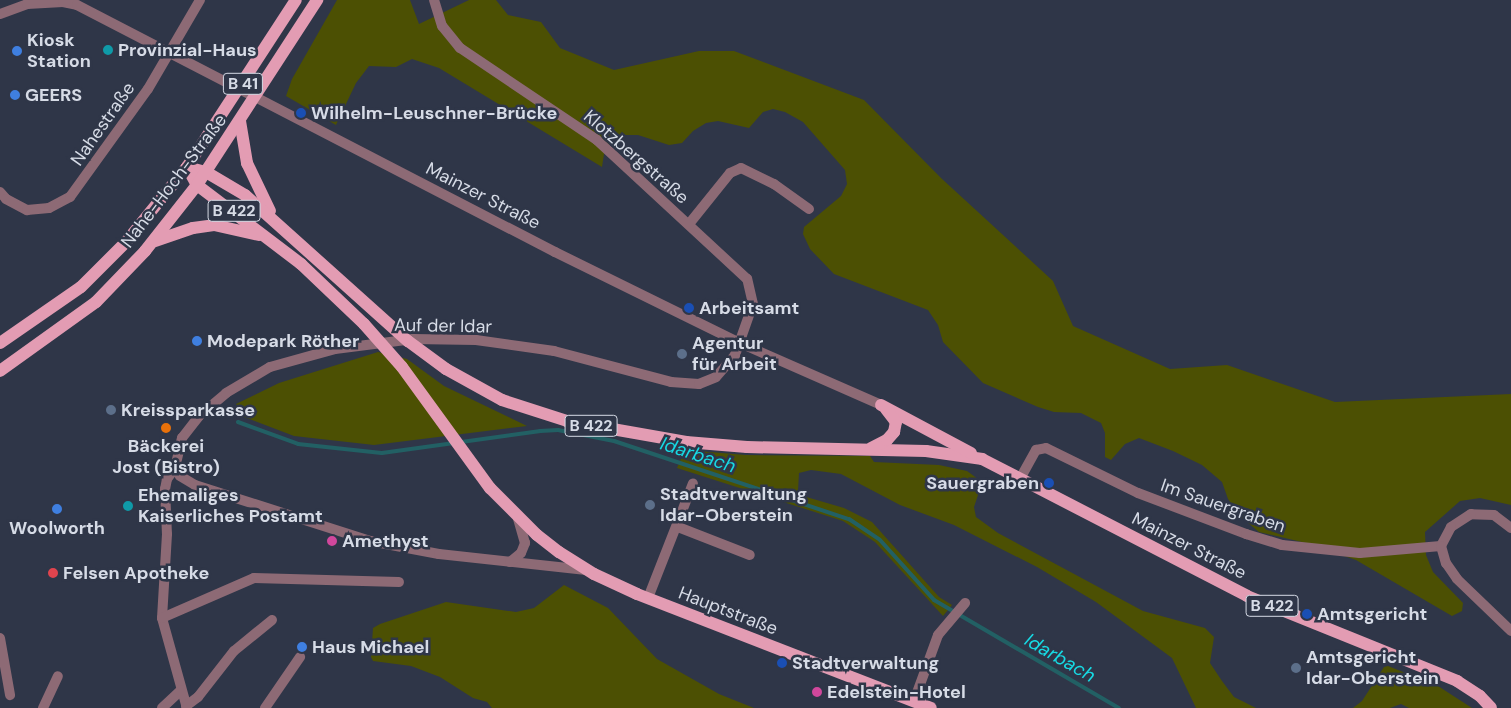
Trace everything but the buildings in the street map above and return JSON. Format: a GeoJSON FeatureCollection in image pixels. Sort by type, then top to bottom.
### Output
{"type":"FeatureCollection","features":[{"type":"Feature","properties":{"kind":"main road","name":"Nahe-Hoch-Straße"},"geometry":{"type":"LineString","coordinates":[[0,343],[94,276],[187,167],[296,0]]}},
{"type":"Feature","properties":{"kind":"main road","name":"Nahe-Hoch-Straße"},"geometry":{"type":"LineString","coordinates":[[0,371],[96,302],[153,242],[206,172],[317,0]]}},
{"type":"Feature","properties":{"kind":"main road"},"geometry":{"type":"LineString","coordinates":[[240,121],[251,172],[274,218]]}},
{"type":"Feature","properties":{"kind":"main road"},"geometry":{"type":"LineString","coordinates":[[187,167],[206,172]]}},
{"type":"Feature","properties":{"kind":"main road"},"geometry":{"type":"LineString","coordinates":[[187,167],[197,185]]}},
{"type":"Feature","properties":{"kind":"main road","name":"B 422"},"geometry":{"type":"LineString","coordinates":[[206,172],[233,187],[274,218],[408,341],[446,369],[502,400],[545,415],[686,442],[747,447],[870,448],[952,453],[982,459]]}},
{"type":"Feature","properties":{"kind":"main road","name":"B 422"},"geometry":{"type":"LineString","coordinates":[[197,185],[270,238],[341,300],[387,349],[476,470],[518,517],[549,545],[586,570]]}},
{"type":"Feature","properties":{"kind":"main road"},"geometry":{"type":"LineString","coordinates":[[153,242],[188,230],[214,225],[270,238]]}},
{"type":"Feature","properties":{"kind":"main road"},"geometry":{"type":"LineString","coordinates":[[870,448],[887,440],[895,428],[895,418],[881,404]]}},
{"type":"Feature","properties":{"kind":"main road"},"geometry":{"type":"LineString","coordinates":[[881,404],[982,459]]}},
{"type":"Feature","properties":{"kind":"main road","name":"Mainzer Straße"},"geometry":{"type":"LineString","coordinates":[[982,459],[1021,477],[1150,548],[1247,596],[1457,681],[1474,691],[1491,708]]}},
{"type":"Feature","properties":{"kind":"main road","name":"Hauptstraße"},"geometry":{"type":"LineString","coordinates":[[586,570],[648,598],[930,708]]}},
{"type":"Feature","properties":{"kind":"street","name":"Nahestraße"},"geometry":{"type":"LineString","coordinates":[[0,192],[27,210],[49,208],[70,197],[148,89],[200,0]]}},
{"type":"Feature","properties":{"kind":"street","name":"Klotzbergstraße"},"geometry":{"type":"LineString","coordinates":[[434,0],[442,26],[460,48],[597,140],[738,269],[751,286],[751,316],[740,343]]}},
{"type":"Feature","properties":{"kind":"street"},"geometry":{"type":"LineString","coordinates":[[0,14],[27,4],[79,3]]}},
{"type":"Feature","properties":{"kind":"street","name":"Mainzer Straße"},"geometry":{"type":"LineString","coordinates":[[79,3],[93,13],[281,113],[740,343],[881,404]]}},
{"type":"Feature","properties":{"kind":"street"},"geometry":{"type":"LineString","coordinates":[[689,224],[730,173],[742,168],[774,184],[809,209]]}},
{"type":"Feature","properties":{"kind":"street","name":"Auf der Idar"},"geometry":{"type":"LineString","coordinates":[[186,707],[162,618],[167,534],[165,489],[167,479],[175,468],[182,438],[206,409],[253,375],[303,356],[384,341],[476,340],[554,351],[671,382],[700,384],[716,377],[727,367],[740,343]]}},
{"type":"Feature","properties":{"kind":"street","name":"Im Sauergraben"},"geometry":{"type":"LineString","coordinates":[[1021,477],[1036,450],[1046,448],[1138,492],[1246,534],[1282,545],[1360,553],[1441,546]]}},
{"type":"Feature","properties":{"kind":"street","name":"Hauptstraße"},"geometry":{"type":"LineString","coordinates":[[175,468],[180,476],[195,485],[345,534],[439,554],[586,570]]}},
{"type":"Feature","properties":{"kind":"street"},"geometry":{"type":"LineString","coordinates":[[648,598],[678,527],[693,483]]}},
{"type":"Feature","properties":{"kind":"street"},"geometry":{"type":"LineString","coordinates":[[1511,528],[1494,515],[1471,514],[1451,527],[1441,546],[1446,564],[1457,579],[1511,631]]}},
{"type":"Feature","properties":{"kind":"street"},"geometry":{"type":"LineString","coordinates":[[510,562],[519,555],[525,542],[518,517]]}},
{"type":"Feature","properties":{"kind":"street"},"geometry":{"type":"LineString","coordinates":[[678,527],[750,554]]}},
{"type":"Feature","properties":{"kind":"street"},"geometry":{"type":"LineString","coordinates":[[162,618],[176,614],[246,580],[259,577],[399,582]]}},
{"type":"Feature","properties":{"kind":"street"},"geometry":{"type":"LineString","coordinates":[[914,701],[938,635],[963,605]]}},
{"type":"Feature","properties":{"kind":"street"},"geometry":{"type":"LineString","coordinates":[[186,707],[198,697],[234,651],[272,620]]}},
{"type":"Feature","properties":{"kind":"street"},"geometry":{"type":"LineString","coordinates":[[0,638],[10,695]]}},
{"type":"Feature","properties":{"kind":"street"},"geometry":{"type":"LineString","coordinates":[[265,708],[300,657]]}},
{"type":"Feature","properties":{"kind":"street"},"geometry":{"type":"LineString","coordinates":[[43,708],[58,676]]}},
{"type":"Feature","properties":{"kind":"street"},"geometry":{"type":"LineString","coordinates":[[162,708],[181,690]]}},
{"type":"Feature","properties":{"kind":"shaded area"},"geometry":{"type":"Polygon","coordinates":[[[337,0],[410,0],[419,24],[469,0],[496,0],[508,15],[541,22],[560,48],[614,70],[699,51],[734,51],[864,100],[941,178],[1053,281],[1073,326],[1170,369],[1227,365],[1335,402],[1511,394],[1511,505],[1480,498],[1460,501],[1425,532],[1426,555],[1433,572],[1463,603],[1462,611],[1452,616],[1356,560],[1306,543],[1259,532],[1241,517],[1228,499],[1222,482],[1202,465],[1173,451],[1139,438],[1125,444],[1111,460],[1105,457],[1105,433],[1101,423],[1081,413],[1054,412],[1038,407],[983,383],[943,342],[938,325],[928,310],[834,274],[810,249],[803,234],[804,227],[841,196],[847,184],[845,170],[803,122],[785,112],[773,109],[763,112],[749,128],[718,121],[706,123],[693,131],[682,143],[669,145],[638,135],[623,135],[612,140],[604,154],[602,167],[439,68],[412,59],[396,67],[369,66],[356,83],[336,125],[286,96],[292,79],[337,0]]]}},
{"type":"Feature","properties":{"kind":"shaded area"},"geometry":{"type":"Polygon","coordinates":[[[378,352],[407,359],[444,386],[527,426],[374,445],[294,436],[244,417],[236,404],[279,383],[378,352]]]}},
{"type":"Feature","properties":{"kind":"shaded area"},"geometry":{"type":"Polygon","coordinates":[[[685,450],[746,455],[870,456],[874,462],[939,465],[967,471],[978,479],[980,489],[974,507],[976,517],[998,533],[1143,611],[1205,628],[1214,637],[1210,663],[1234,697],[1256,708],[1196,708],[1172,658],[1096,602],[1037,567],[954,525],[900,505],[841,474],[811,470],[799,473],[798,491],[803,496],[844,508],[872,522],[939,597],[952,605],[943,616],[875,542],[843,521],[677,468],[685,450]]]}},
{"type":"Feature","properties":{"kind":"shaded area"},"geometry":{"type":"Polygon","coordinates":[[[564,585],[608,608],[657,659],[719,694],[754,708],[492,708],[487,702],[473,698],[440,677],[411,666],[373,661],[371,657],[373,628],[380,624],[446,602],[516,612],[534,608],[564,585]]]}},
{"type":"Feature","properties":{"kind":"shaded area"},"geometry":{"type":"Polygon","coordinates":[[[1388,666],[1438,686],[1472,708],[1409,708],[1401,704],[1390,708],[1353,708],[1362,701],[1384,667],[1388,666]]]}},
{"type":"Feature","properties":{"kind":"waterway","name":"Idarbach"},"geometry":{"type":"LineString","coordinates":[[238,422],[298,444],[382,453],[558,430],[614,441],[849,519],[880,540],[934,600],[1119,708]]}},
{"type":"Feature","properties":{"kind":"place","name":"Provinzial-Haus"},"geometry":{"type":"Point","coordinates":[108,50]}},
{"type":"Feature","properties":{"kind":"place","name":"Kiosk Station"},"geometry":{"type":"Point","coordinates":[17,51]}},
{"type":"Feature","properties":{"kind":"place","name":"GEERS"},"geometry":{"type":"Point","coordinates":[15,95]}},
{"type":"Feature","properties":{"kind":"place","name":"Wilhelm-Leuschner-Brücke"},"geometry":{"type":"Point","coordinates":[301,113]}},
{"type":"Feature","properties":{"kind":"place","name":"Arbeitsamt"},"geometry":{"type":"Point","coordinates":[689,308]}},
{"type":"Feature","properties":{"kind":"place","name":"Modepark Röther"},"geometry":{"type":"Point","coordinates":[197,341]}},
{"type":"Feature","properties":{"kind":"place","name":"Agentur für Arbeit"},"geometry":{"type":"Point","coordinates":[682,354]}},
{"type":"Feature","properties":{"kind":"place","name":"Kreissparkasse"},"geometry":{"type":"Point","coordinates":[111,410]}},
{"type":"Feature","properties":{"kind":"place","name":"Bäckerei Jost (Bistro)"},"geometry":{"type":"Point","coordinates":[166,428]}},
{"type":"Feature","properties":{"kind":"place","name":"Sauergraben"},"geometry":{"type":"Point","coordinates":[1049,483]}},
{"type":"Feature","properties":{"kind":"place","name":"Stadtverwaltung Idar-Oberstein"},"geometry":{"type":"Point","coordinates":[650,505]}},
{"type":"Feature","properties":{"kind":"place","name":"Ehemaliges Kaiserliches Postamt"},"geometry":{"type":"Point","coordinates":[128,506]}},
{"type":"Feature","properties":{"kind":"place","name":"Woolworth"},"geometry":{"type":"Point","coordinates":[57,509]}},
{"type":"Feature","properties":{"kind":"place","name":"Amethyst"},"geometry":{"type":"Point","coordinates":[332,541]}},
{"type":"Feature","properties":{"kind":"place","name":"Felsen Apotheke"},"geometry":{"type":"Point","coordinates":[53,573]}},
{"type":"Feature","properties":{"kind":"place","name":"Amtsgericht"},"geometry":{"type":"Point","coordinates":[1307,614]}},
{"type":"Feature","properties":{"kind":"place","name":"Haus Michael"},"geometry":{"type":"Point","coordinates":[302,647]}},
{"type":"Feature","properties":{"kind":"place","name":"Stadtverwaltung"},"geometry":{"type":"Point","coordinates":[782,663]}},
{"type":"Feature","properties":{"kind":"place","name":"Amtsgericht Idar-Oberstein"},"geometry":{"type":"Point","coordinates":[1296,668]}},
{"type":"Feature","properties":{"kind":"place","name":"Edelstein-Hotel"},"geometry":{"type":"Point","coordinates":[817,692]}}]}
